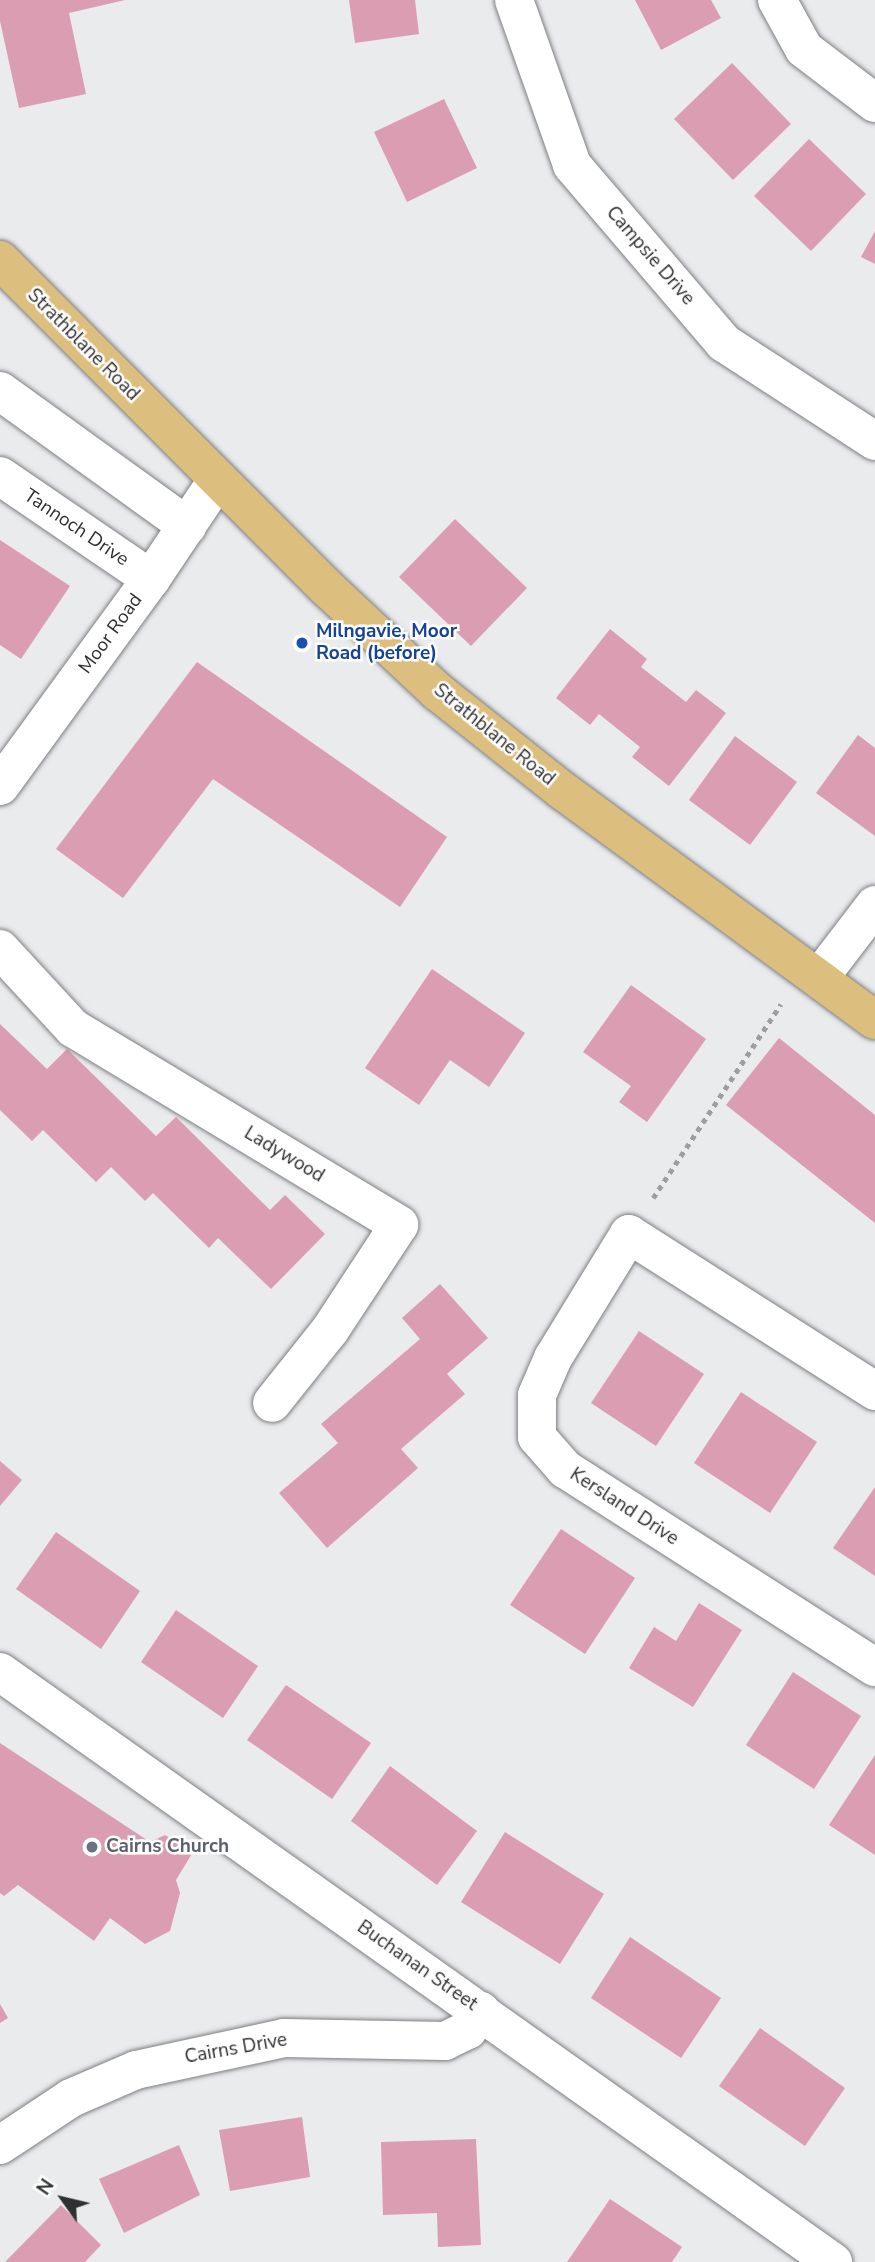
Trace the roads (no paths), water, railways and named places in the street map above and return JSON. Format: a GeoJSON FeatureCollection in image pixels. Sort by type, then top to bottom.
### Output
{"type":"FeatureCollection","features":[{"type":"Feature","properties":{"kind":"main road","name":"Strathblane Road"},"geometry":{"type":"LineString","coordinates":[[0,260],[218,479],[439,692],[563,791],[875,1020]]}},
{"type":"Feature","properties":{"kind":"street","name":"Campsie Drive"},"geometry":{"type":"LineString","coordinates":[[514,0],[572,164],[724,343],[875,440]]}},
{"type":"Feature","properties":{"kind":"street"},"geometry":{"type":"LineString","coordinates":[[777,0],[804,49],[875,103]]}},
{"type":"Feature","properties":{"kind":"street"},"geometry":{"type":"LineString","coordinates":[[0,391],[187,526]]}},
{"type":"Feature","properties":{"kind":"street","name":"Tannoch Drive"},"geometry":{"type":"LineString","coordinates":[[0,476],[151,579]]}},
{"type":"Feature","properties":{"kind":"street","name":"Moor Road"},"geometry":{"type":"LineString","coordinates":[[0,786],[151,579],[218,479]]}},
{"type":"Feature","properties":{"kind":"street"},"geometry":{"type":"LineString","coordinates":[[812,973],[875,905]]}},
{"type":"Feature","properties":{"kind":"street","name":"Ladywood"},"geometry":{"type":"LineString","coordinates":[[0,949],[73,1028],[399,1225],[330,1330],[272,1403]]}},
{"type":"Feature","properties":{"kind":"street","name":"Kersland Drive"},"geometry":{"type":"LineString","coordinates":[[875,1391],[629,1234],[552,1358],[537,1395],[537,1437],[565,1469],[875,1667]]}},
{"type":"Feature","properties":{"kind":"street","name":"Buchanan Street"},"geometry":{"type":"LineString","coordinates":[[0,1672],[833,2262]]}},
{"type":"Feature","properties":{"kind":"street","name":"Cairns Drive"},"geometry":{"type":"LineString","coordinates":[[0,2144],[71,2098],[136,2070],[284,2039],[445,2041],[468,2030],[481,2011]]}},
{"type":"Feature","properties":{"kind":"place","name":"Milngavie, Moor Road (before)"},"geometry":{"type":"Point","coordinates":[302,643]}},
{"type":"Feature","properties":{"kind":"place","name":"Cairns Church"},"geometry":{"type":"Point","coordinates":[92,1847]}}]}
